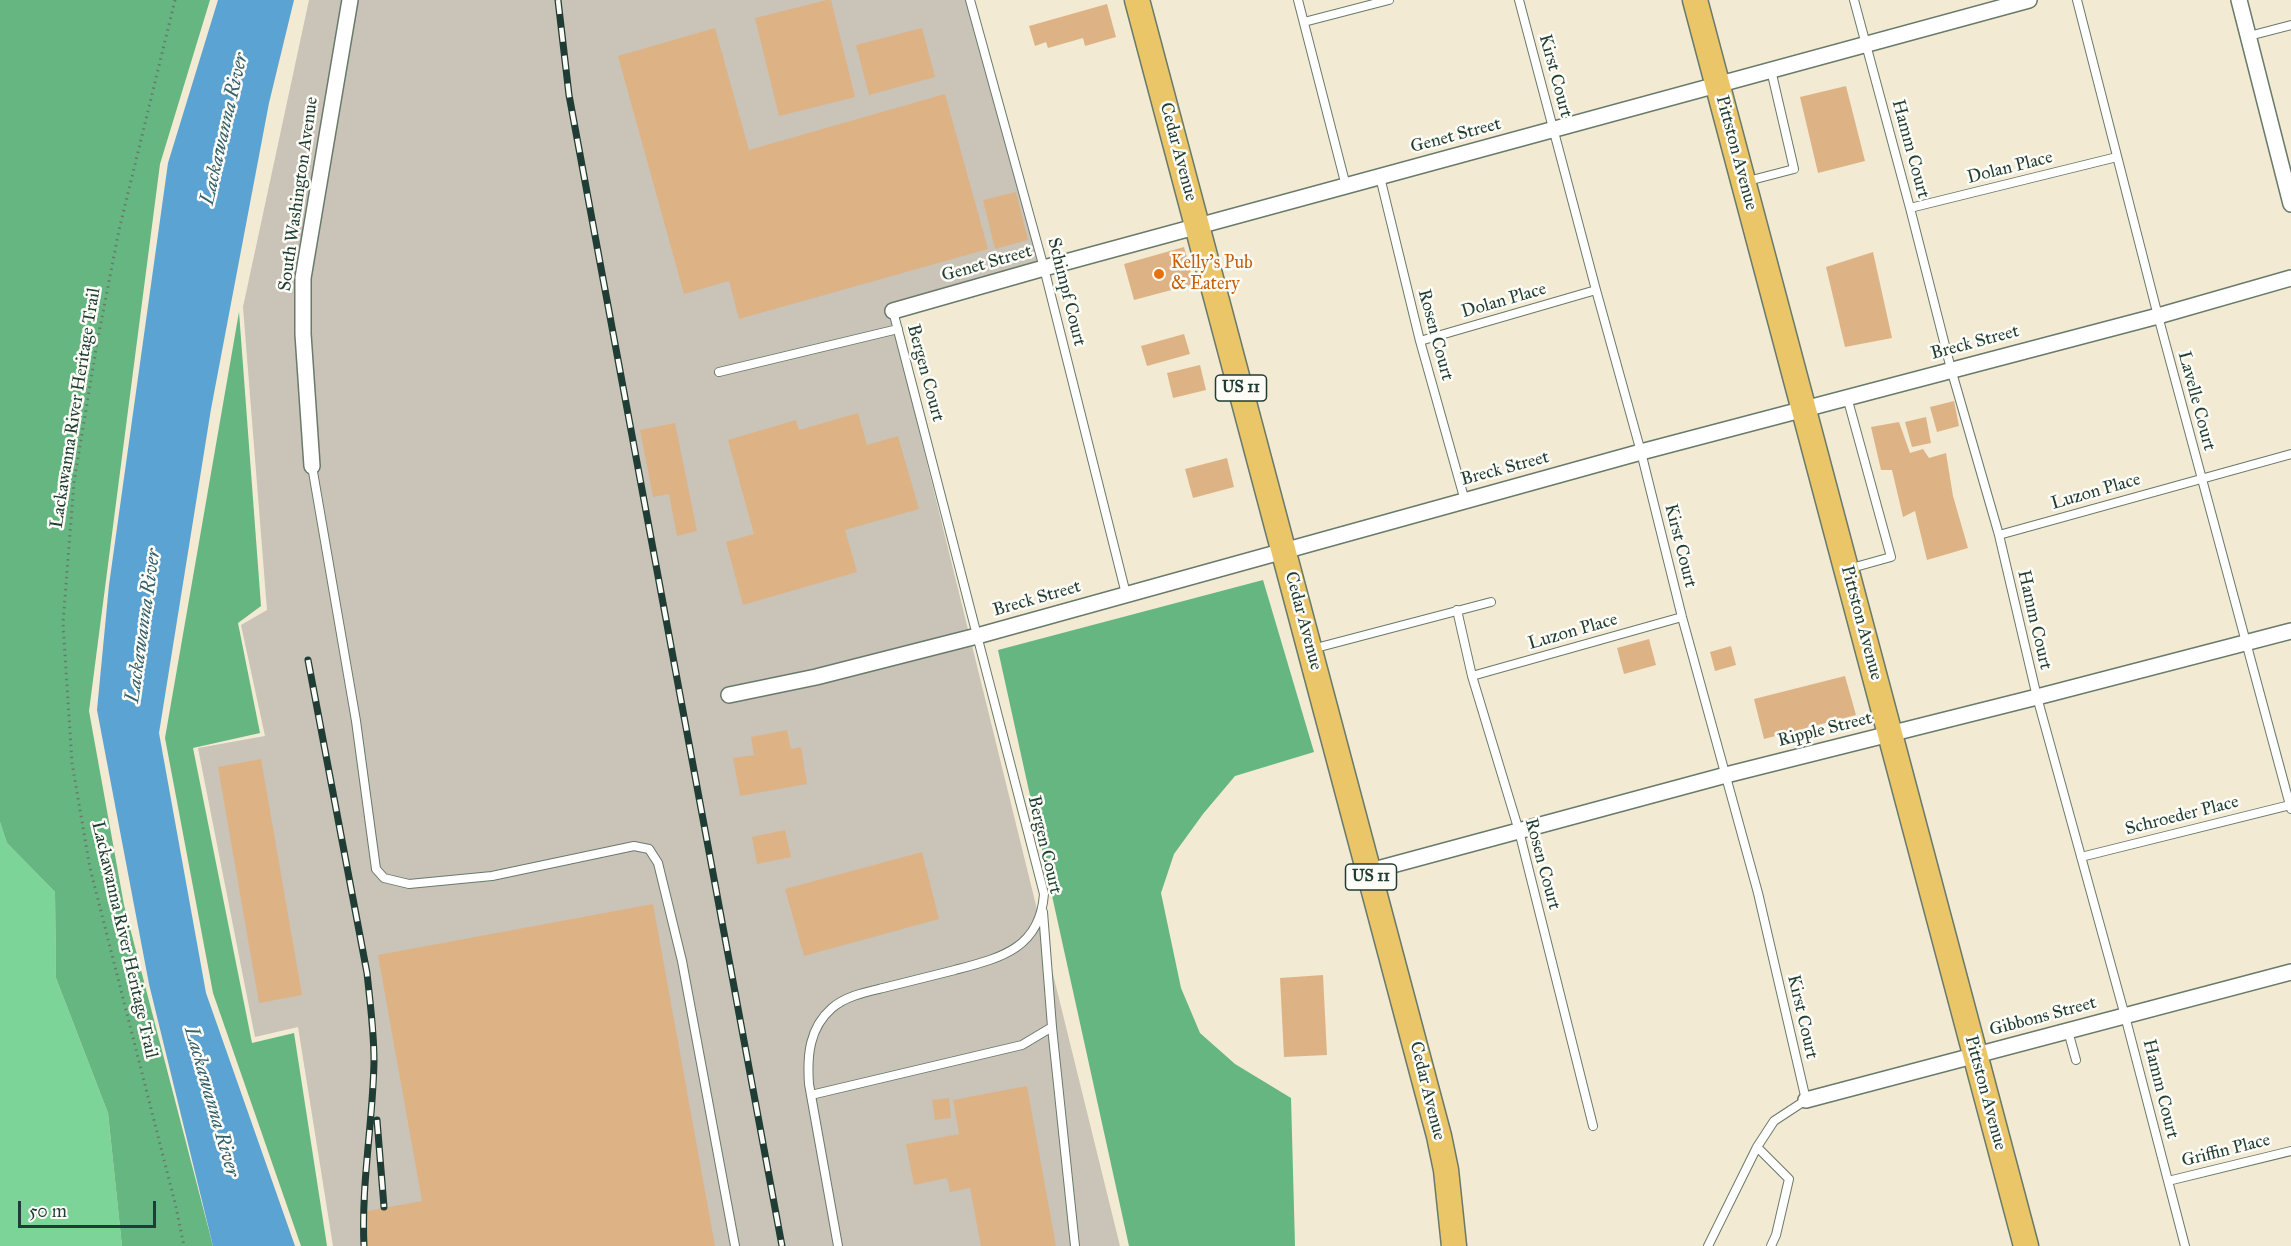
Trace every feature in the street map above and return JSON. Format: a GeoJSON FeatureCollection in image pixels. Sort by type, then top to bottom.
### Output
{"type":"FeatureCollection","features":[{"type":"Feature","properties":{"kind":"main road","name":"Cedar Avenue"},"geometry":{"type":"LineString","coordinates":[[1137,0],[1439,1136],[1446,1170],[1454,1246]]}},
{"type":"Feature","properties":{"kind":"main road","name":"Pittston Avenue"},"geometry":{"type":"LineString","coordinates":[[1695,0],[2026,1246]]}},
{"type":"Feature","properties":{"kind":"street","name":"South Washington Avenue"},"geometry":{"type":"LineString","coordinates":[[312,466],[303,334],[303,278],[350,0]]}},
{"type":"Feature","properties":{"kind":"street","name":"Genet Street"},"geometry":{"type":"LineString","coordinates":[[893,311],[2029,0]]}},
{"type":"Feature","properties":{"kind":"street"},"geometry":{"type":"LineString","coordinates":[[2239,0],[2291,204]]}},
{"type":"Feature","properties":{"kind":"street","name":"Breck Street"},"geometry":{"type":"LineString","coordinates":[[729,695],[816,677],[977,636],[1641,452],[2158,316],[2291,278]]}},
{"type":"Feature","properties":{"kind":"street","name":"Ripple Street"},"geometry":{"type":"LineString","coordinates":[[1370,871],[1726,775],[2291,631]]}},
{"type":"Feature","properties":{"kind":"street","name":"Gibbons Street"},"geometry":{"type":"LineString","coordinates":[[1806,1100],[2291,972]]}},
{"type":"Feature","properties":{"kind":"lane","name":"Schimpf Court"},"geometry":{"type":"LineString","coordinates":[[970,0],[1044,268],[1126,594]]}},
{"type":"Feature","properties":{"kind":"lane"},"geometry":{"type":"LineString","coordinates":[[1298,0],[1346,186]]}},
{"type":"Feature","properties":{"kind":"lane"},"geometry":{"type":"LineString","coordinates":[[1304,22],[1389,0]]}},
{"type":"Feature","properties":{"kind":"lane","name":"Kirst Court"},"geometry":{"type":"LineString","coordinates":[[1520,0],[1758,893],[1806,1100]]}},
{"type":"Feature","properties":{"kind":"lane","name":"Hamm Court"},"geometry":{"type":"LineString","coordinates":[[1854,0],[1911,208],[1951,369],[1999,535],[2037,697],[2126,1016],[2185,1246]]}},
{"type":"Feature","properties":{"kind":"lane","name":"Lavelle Court"},"geometry":{"type":"LineString","coordinates":[[2077,0],[2116,158],[2290,807]]}},
{"type":"Feature","properties":{"kind":"lane"},"geometry":{"type":"LineString","coordinates":[[2249,36],[2291,25]]}},
{"type":"Feature","properties":{"kind":"lane"},"geometry":{"type":"LineString","coordinates":[[1743,182],[1794,169],[1771,70]]}},
{"type":"Feature","properties":{"kind":"lane","name":"Dolan Place"},"geometry":{"type":"LineString","coordinates":[[1911,208],[2116,158]]}},
{"type":"Feature","properties":{"kind":"lane","name":"Rosen Court"},"geometry":{"type":"LineString","coordinates":[[1380,177],[1420,341],[1465,501]]}},
{"type":"Feature","properties":{"kind":"lane","name":"Dolan Place"},"geometry":{"type":"LineString","coordinates":[[1420,341],[1596,290]]}},
{"type":"Feature","properties":{"kind":"lane","name":"Bergen Court"},"geometry":{"type":"LineString","coordinates":[[838,1246],[811,1095],[807,1060],[813,1035],[831,1008],[843,1000],[862,993],[999,958],[1018,947],[1037,926],[1043,911],[1044,894],[893,311]]}},
{"type":"Feature","properties":{"kind":"lane"},"geometry":{"type":"LineString","coordinates":[[719,372],[898,329]]}},
{"type":"Feature","properties":{"kind":"lane"},"geometry":{"type":"LineString","coordinates":[[1846,570],[1891,557],[1847,397]]}},
{"type":"Feature","properties":{"kind":"lane","name":"Luzon Place"},"geometry":{"type":"LineString","coordinates":[[1999,535],[2291,454]]}},
{"type":"Feature","properties":{"kind":"lane"},"geometry":{"type":"LineString","coordinates":[[312,466],[351,688],[376,869],[384,878],[409,884],[492,876],[634,846],[649,849],[658,863],[682,962],[735,1246]]}},
{"type":"Feature","properties":{"kind":"lane"},"geometry":{"type":"LineString","coordinates":[[1311,649],[1491,602]]}},
{"type":"Feature","properties":{"kind":"lane","name":"Rosen Court"},"geometry":{"type":"LineString","coordinates":[[1457,610],[1472,676],[1519,831],[1593,1126]]}},
{"type":"Feature","properties":{"kind":"lane","name":"Luzon Place"},"geometry":{"type":"LineString","coordinates":[[1472,676],[1683,617]]}},
{"type":"Feature","properties":{"kind":"lane","name":"Schroeder Place"},"geometry":{"type":"LineString","coordinates":[[2081,857],[2290,807]]}},
{"type":"Feature","properties":{"kind":"lane"},"geometry":{"type":"LineString","coordinates":[[1043,911],[1052,1027],[1075,1246]]}},
{"type":"Feature","properties":{"kind":"lane"},"geometry":{"type":"LineString","coordinates":[[811,1095],[1022,1045],[1052,1027]]}},
{"type":"Feature","properties":{"kind":"lane"},"geometry":{"type":"LineString","coordinates":[[2068,1031],[2076,1060]]}},
{"type":"Feature","properties":{"kind":"lane"},"geometry":{"type":"LineString","coordinates":[[1708,1246],[1757,1148],[1774,1121],[1806,1100]]}},
{"type":"Feature","properties":{"kind":"lane"},"geometry":{"type":"LineString","coordinates":[[1757,1148],[1788,1179],[1776,1235],[1771,1246]]}},
{"type":"Feature","properties":{"kind":"lane","name":"Griffin Place"},"geometry":{"type":"LineString","coordinates":[[2168,1181],[2291,1151]]}},
{"type":"Feature","properties":{"kind":"path","name":"Lackawanna River Heritage Trail"},"geometry":{"type":"LineString","coordinates":[[175,0],[118,230],[97,343],[74,482],[63,622],[72,763],[90,868],[184,1246]]}},
{"type":"Feature","properties":{"kind":"shaded area"},"geometry":{"type":"Polygon","coordinates":[[[309,0],[968,0],[1042,269],[889,309],[1120,1246],[333,1246],[298,1027],[255,1037],[198,748],[265,736],[241,625],[267,610],[243,307],[309,0]]]}},
{"type":"Feature","properties":{"kind":"green space"},"geometry":{"type":"Polygon","coordinates":[[[0,0],[210,0],[160,164],[89,711],[124,905],[213,1246],[122,1246],[108,1113],[56,978],[55,892],[7,843],[0,822],[0,0]]]}},
{"type":"Feature","properties":{"kind":"green space"},"geometry":{"type":"Polygon","coordinates":[[[239,312],[261,606],[238,623],[260,733],[193,748],[252,1043],[294,1033],[327,1246],[301,1246],[213,993],[165,738],[239,312]]]}},
{"type":"Feature","properties":{"kind":"green space"},"geometry":{"type":"Polygon","coordinates":[[[1263,580],[1314,752],[1235,776],[1174,854],[1161,893],[1181,988],[1200,1033],[1235,1064],[1291,1098],[1295,1246],[1129,1246],[998,650],[1263,580]]]}},
{"type":"Feature","properties":{"kind":"green space"},"geometry":{"type":"Polygon","coordinates":[[[0,822],[7,843],[55,892],[56,978],[108,1113],[122,1246],[0,1246],[0,822]]]}},
{"type":"Feature","properties":{"kind":"water","name":"Lackawanna River"},"geometry":{"type":"Polygon","coordinates":[[[218,0],[294,0],[269,103],[211,409],[159,733],[206,993],[295,1246],[213,1246],[149,984],[97,710],[109,585],[168,163],[218,0]]]}},
{"type":"Feature","properties":{"kind":"building"},"geometry":{"type":"Polygon","coordinates":[[[831,0],[855,97],[779,116],[755,18],[831,0]]]}},
{"type":"Feature","properties":{"kind":"building"},"geometry":{"type":"Polygon","coordinates":[[[1107,4],[1116,37],[1085,46],[1083,38],[1048,48],[1046,42],[1035,46],[1029,26],[1107,4]]]}},
{"type":"Feature","properties":{"kind":"building"},"geometry":{"type":"Polygon","coordinates":[[[715,28],[749,150],[945,94],[988,249],[739,319],[729,281],[684,294],[618,56],[715,28]]]}},
{"type":"Feature","properties":{"kind":"building"},"geometry":{"type":"Polygon","coordinates":[[[922,28],[935,77],[869,95],[856,45],[922,28]]]}},
{"type":"Feature","properties":{"kind":"building"},"geometry":{"type":"Polygon","coordinates":[[[1846,86],[1865,161],[1818,173],[1800,97],[1846,86]]]}},
{"type":"Feature","properties":{"kind":"building"},"geometry":{"type":"Polygon","coordinates":[[[1016,192],[1028,240],[995,249],[983,200],[1016,192]]]}},
{"type":"Feature","properties":{"kind":"building","name":"Kelly's Pub & Eatery"},"geometry":{"type":"Polygon","coordinates":[[[1184,247],[1194,284],[1134,300],[1124,264],[1184,247]]]}},
{"type":"Feature","properties":{"kind":"building"},"geometry":{"type":"Polygon","coordinates":[[[1873,252],[1892,338],[1845,347],[1826,267],[1873,252]]]}},
{"type":"Feature","properties":{"kind":"building"},"geometry":{"type":"Polygon","coordinates":[[[1184,334],[1190,354],[1147,366],[1141,346],[1184,334]]]}},
{"type":"Feature","properties":{"kind":"building"},"geometry":{"type":"Polygon","coordinates":[[[1200,365],[1206,390],[1173,398],[1167,373],[1200,365]]]}},
{"type":"Feature","properties":{"kind":"building"},"geometry":{"type":"Polygon","coordinates":[[[1954,401],[1959,426],[1937,432],[1930,407],[1954,401]]]}},
{"type":"Feature","properties":{"kind":"building"},"geometry":{"type":"Polygon","coordinates":[[[858,413],[867,445],[898,436],[919,509],[845,530],[857,572],[743,605],[726,542],[754,534],[728,440],[796,420],[799,430],[858,413]]]}},
{"type":"Feature","properties":{"kind":"building"},"geometry":{"type":"Polygon","coordinates":[[[1926,417],[1931,443],[1912,447],[1905,422],[1926,417]]]}},
{"type":"Feature","properties":{"kind":"building"},"geometry":{"type":"Polygon","coordinates":[[[1899,422],[1910,453],[1923,449],[1929,458],[1946,453],[1953,496],[1968,548],[1927,560],[1915,511],[1903,517],[1892,470],[1881,470],[1871,427],[1899,422]]]}},
{"type":"Feature","properties":{"kind":"building"},"geometry":{"type":"Polygon","coordinates":[[[675,423],[697,531],[677,536],[669,494],[653,497],[640,430],[675,423]]]}},
{"type":"Feature","properties":{"kind":"building"},"geometry":{"type":"Polygon","coordinates":[[[1227,458],[1234,487],[1193,498],[1185,469],[1227,458]]]}},
{"type":"Feature","properties":{"kind":"building"},"geometry":{"type":"Polygon","coordinates":[[[1649,639],[1656,665],[1624,674],[1617,648],[1649,639]]]}},
{"type":"Feature","properties":{"kind":"building"},"geometry":{"type":"Polygon","coordinates":[[[1731,646],[1736,665],[1715,671],[1710,652],[1731,646]]]}},
{"type":"Feature","properties":{"kind":"building"},"geometry":{"type":"Polygon","coordinates":[[[1845,676],[1856,715],[1764,739],[1754,699],[1845,676]]]}},
{"type":"Feature","properties":{"kind":"building"},"geometry":{"type":"Polygon","coordinates":[[[787,730],[791,749],[801,747],[807,784],[740,796],[733,758],[754,755],[751,737],[787,730]]]}},
{"type":"Feature","properties":{"kind":"building"},"geometry":{"type":"Polygon","coordinates":[[[261,759],[302,995],[259,1003],[218,767],[261,759]]]}},
{"type":"Feature","properties":{"kind":"building"},"geometry":{"type":"Polygon","coordinates":[[[785,830],[791,857],[757,864],[752,837],[785,830]]]}},
{"type":"Feature","properties":{"kind":"building"},"geometry":{"type":"Polygon","coordinates":[[[922,852],[939,919],[804,956],[785,889],[922,852]]]}},
{"type":"Feature","properties":{"kind":"building"},"geometry":{"type":"Polygon","coordinates":[[[653,904],[715,1246],[368,1246],[362,1212],[422,1201],[378,955],[653,904]]]}},
{"type":"Feature","properties":{"kind":"building"},"geometry":{"type":"Polygon","coordinates":[[[1323,975],[1327,1055],[1284,1057],[1280,978],[1323,975]]]}},
{"type":"Feature","properties":{"kind":"building"},"geometry":{"type":"Polygon","coordinates":[[[1027,1086],[1056,1246],[981,1246],[970,1188],[950,1192],[947,1178],[914,1185],[906,1144],[959,1134],[953,1100],[1027,1086]]]}},
{"type":"Feature","properties":{"kind":"building"},"geometry":{"type":"Polygon","coordinates":[[[949,1098],[951,1118],[935,1120],[932,1100],[949,1098]]]}},
{"type":"Feature","properties":{"kind":"railway"},"geometry":{"type":"LineString","coordinates":[[558,0],[569,95],[782,1246]]}},
{"type":"Feature","properties":{"kind":"railway"},"geometry":{"type":"LineString","coordinates":[[308,660],[367,973],[372,1017],[374,1061],[364,1200],[364,1246]]}},
{"type":"Feature","properties":{"kind":"railway"},"geometry":{"type":"LineString","coordinates":[[377,1120],[384,1207]]}},
{"type":"Feature","properties":{"kind":"place","name":"Kelly's Pub & Eatery"},"geometry":{"type":"Point","coordinates":[1159,274]}}]}
